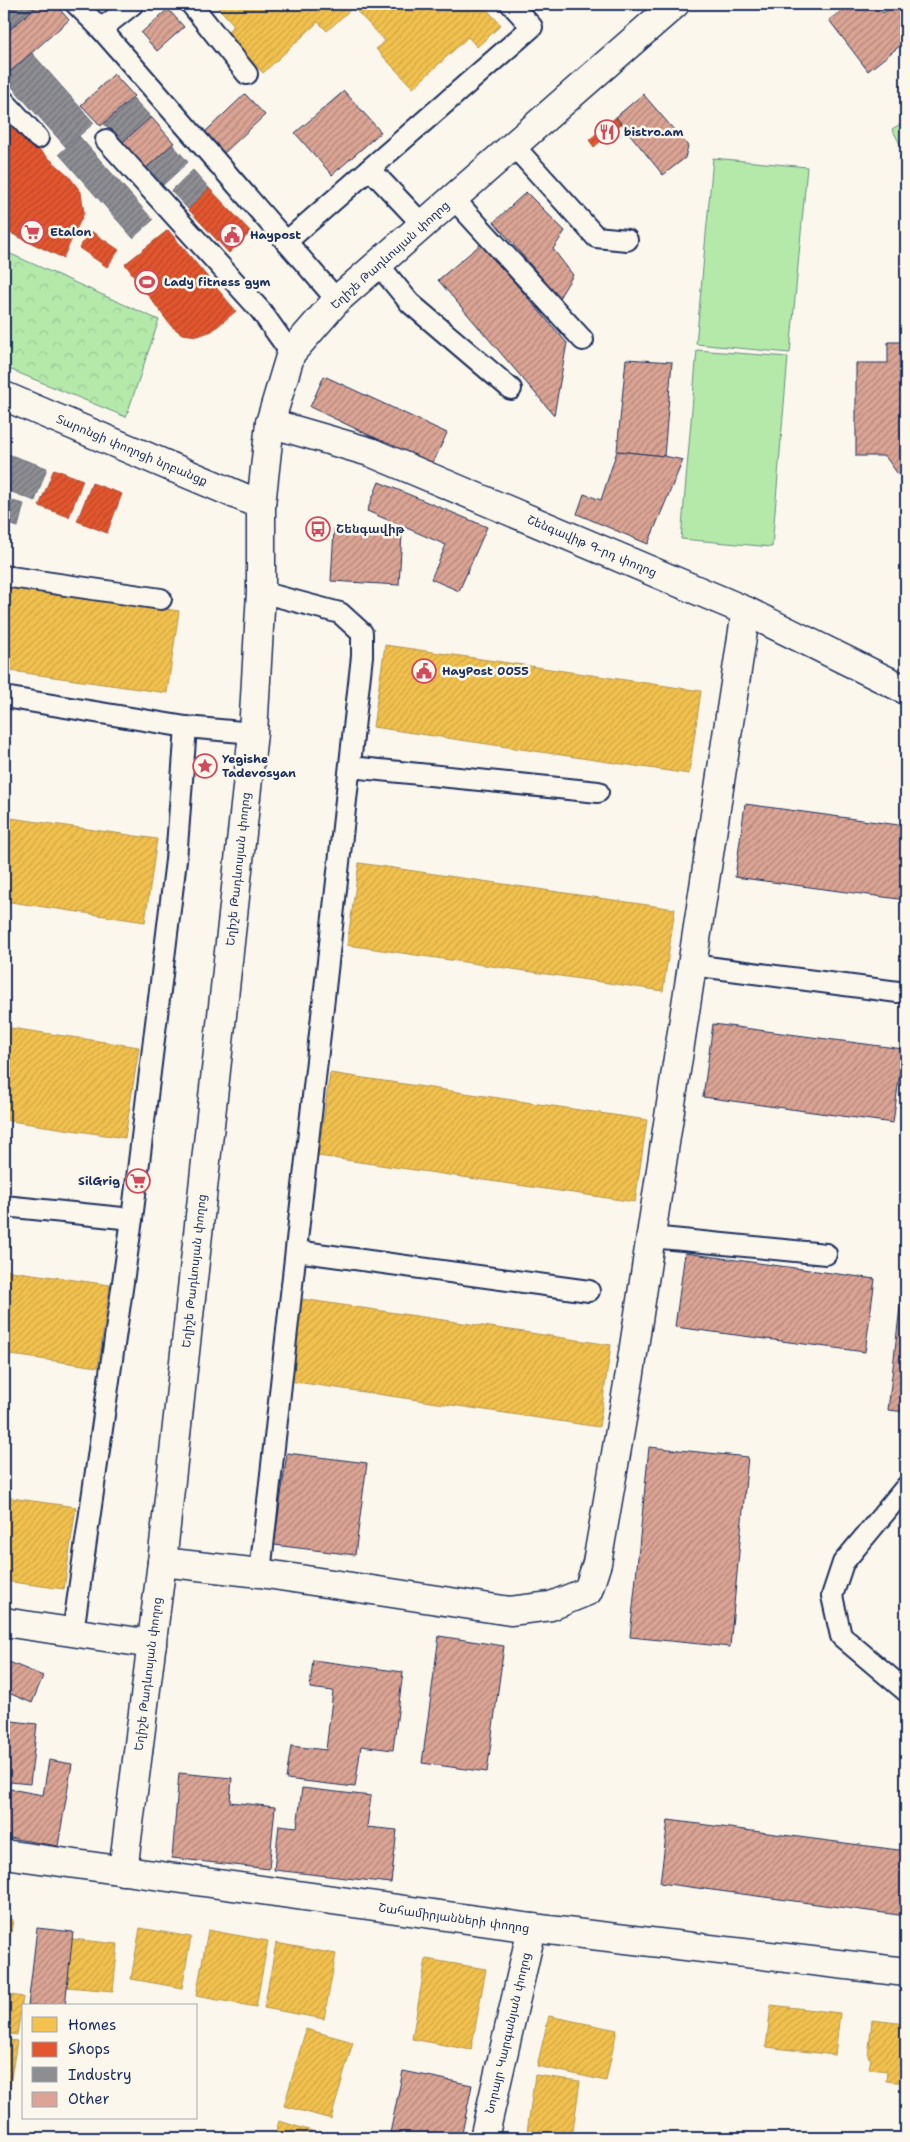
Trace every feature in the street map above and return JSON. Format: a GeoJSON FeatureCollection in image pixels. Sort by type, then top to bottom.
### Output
{"type":"FeatureCollection","features":[{"type":"Feature","properties":{"kind":"street","name":"Եղիշե Թադևոսյան փողոց"},"geometry":{"type":"LineString","coordinates":[[123,1872],[162,1562],[253,733],[261,592],[261,505],[270,423],[291,353],[338,300],[675,4]]}},
{"type":"Feature","properties":{"kind":"street","name":"Տարոնցի փողոցի նրբանցք"},"geometry":{"type":"LineString","coordinates":[[4,396],[261,505]]}},
{"type":"Feature","properties":{"kind":"street","name":"Շենգավիթ 9-րդ փողոց"},"geometry":{"type":"LineString","coordinates":[[270,423],[370,452],[746,611],[906,690]]}},
{"type":"Feature","properties":{"kind":"street"},"geometry":{"type":"LineString","coordinates":[[162,1562],[260,1573],[510,1611],[551,1606],[588,1591],[597,1562],[630,1373],[746,611]]}},
{"type":"Feature","properties":{"kind":"street"},"geometry":{"type":"LineString","coordinates":[[4,1622],[152,1644]]}},
{"type":"Feature","properties":{"kind":"street","name":"Շահամիրյանների փողոց"},"geometry":{"type":"LineString","coordinates":[[4,1854],[532,1928],[906,1972]]}},
{"type":"Feature","properties":{"kind":"street","name":"Նորայր Կարգանյան փողոց"},"geometry":{"type":"LineString","coordinates":[[484,2138],[532,1928]]}},
{"type":"Feature","properties":{"kind":"lane"},"geometry":{"type":"LineString","coordinates":[[76,4],[101,29],[338,300]]}},
{"type":"Feature","properties":{"kind":"lane"},"geometry":{"type":"LineString","coordinates":[[101,29],[133,4]]}},
{"type":"Feature","properties":{"kind":"lane"},"geometry":{"type":"LineString","coordinates":[[191,4],[247,74]]}},
{"type":"Feature","properties":{"kind":"lane"},"geometry":{"type":"LineString","coordinates":[[286,242],[371,170],[532,27],[511,4]]}},
{"type":"Feature","properties":{"kind":"lane"},"geometry":{"type":"LineString","coordinates":[[4,101],[38,138]]}},
{"type":"Feature","properties":{"kind":"lane"},"geometry":{"type":"LineString","coordinates":[[106,140],[261,312],[291,353]]}},
{"type":"Feature","properties":{"kind":"lane"},"geometry":{"type":"LineString","coordinates":[[513,145],[596,237],[627,240]]}},
{"type":"Feature","properties":{"kind":"lane"},"geometry":{"type":"LineString","coordinates":[[371,170],[423,225]]}},
{"type":"Feature","properties":{"kind":"lane"},"geometry":{"type":"LineString","coordinates":[[454,198],[583,340]]}},
{"type":"Feature","properties":{"kind":"lane"},"geometry":{"type":"LineString","coordinates":[[378,264],[410,303],[511,389]]}},
{"type":"Feature","properties":{"kind":"lane"},"geometry":{"type":"LineString","coordinates":[[4,576],[161,599]]}},
{"type":"Feature","properties":{"kind":"lane"},"geometry":{"type":"LineString","coordinates":[[260,1573],[362,656],[362,633],[340,613],[261,592]]}},
{"type":"Feature","properties":{"kind":"lane"},"geometry":{"type":"LineString","coordinates":[[4,697],[186,727],[253,733]]}},
{"type":"Feature","properties":{"kind":"lane"},"geometry":{"type":"LineString","coordinates":[[73,1632],[132,1219],[176,860],[186,727]]}},
{"type":"Feature","properties":{"kind":"lane"},"geometry":{"type":"LineString","coordinates":[[350,767],[598,792]]}},
{"type":"Feature","properties":{"kind":"lane"},"geometry":{"type":"LineString","coordinates":[[692,964],[898,992]]}},
{"type":"Feature","properties":{"kind":"lane"},"geometry":{"type":"LineString","coordinates":[[4,1206],[132,1219]]}},
{"type":"Feature","properties":{"kind":"lane"},"geometry":{"type":"LineString","coordinates":[[651,1237],[826,1254]]}},
{"type":"Feature","properties":{"kind":"lane"},"geometry":{"type":"LineString","coordinates":[[296,1251],[590,1291]]}},
{"type":"Feature","properties":{"kind":"lane"},"geometry":{"type":"LineString","coordinates":[[906,1487],[843,1563],[832,1596],[840,1636],[906,1692]]}},
{"type":"Feature","properties":{"kind":"green space"},"geometry":{"type":"Polygon","coordinates":[[[906,121],[906,155],[892,129],[906,121]]]}},
{"type":"Feature","properties":{"kind":"green space"},"geometry":{"type":"Polygon","coordinates":[[[713,158],[807,167],[790,353],[696,344],[713,158]]]}},
{"type":"Feature","properties":{"kind":"green space"},"geometry":{"type":"Polygon","coordinates":[[[4,251],[159,320],[126,417],[4,367],[4,251]]]}},
{"type":"Feature","properties":{"kind":"green space"},"geometry":{"type":"Polygon","coordinates":[[[697,350],[788,357],[772,547],[681,539],[697,350]]]}},
{"type":"Feature","properties":{"kind":"building: Homes"},"geometry":{"type":"Polygon","coordinates":[[[215,4],[346,4],[351,9],[327,31],[318,22],[263,73],[226,33],[234,25],[215,4]]]}},
{"type":"Feature","properties":{"kind":"building: Homes"},"geometry":{"type":"Polygon","coordinates":[[[350,4],[482,4],[501,25],[477,47],[468,37],[413,88],[376,49],[385,41],[350,4]]]}},
{"type":"Feature","properties":{"kind":"building: Homes"},"geometry":{"type":"Polygon","coordinates":[[[4,586],[179,611],[167,693],[4,670],[4,586]]]}},
{"type":"Feature","properties":{"kind":"building: Homes"},"geometry":{"type":"Polygon","coordinates":[[[385,645],[701,691],[689,774],[373,727],[385,645]]]}},
{"type":"Feature","properties":{"kind":"building: Homes"},"geometry":{"type":"Polygon","coordinates":[[[4,817],[157,839],[145,922],[4,901],[4,817]]]}},
{"type":"Feature","properties":{"kind":"building: Homes"},"geometry":{"type":"Polygon","coordinates":[[[359,863],[675,909],[663,991],[347,945],[359,863]]]}},
{"type":"Feature","properties":{"kind":"building: Homes"},"geometry":{"type":"Polygon","coordinates":[[[4,1027],[139,1047],[125,1138],[4,1120],[4,1027]]]}},
{"type":"Feature","properties":{"kind":"building: Homes"},"geometry":{"type":"Polygon","coordinates":[[[330,1073],[647,1120],[635,1202],[318,1156],[330,1073]]]}},
{"type":"Feature","properties":{"kind":"building: Homes"},"geometry":{"type":"Polygon","coordinates":[[[4,1270],[110,1285],[98,1367],[4,1354],[4,1270]]]}},
{"type":"Feature","properties":{"kind":"building: Homes"},"geometry":{"type":"Polygon","coordinates":[[[295,1298],[611,1345],[599,1427],[283,1380],[295,1298]]]}},
{"type":"Feature","properties":{"kind":"building: Homes"},"geometry":{"type":"Polygon","coordinates":[[[4,1497],[76,1507],[64,1589],[4,1581],[4,1497]]]}},
{"type":"Feature","properties":{"kind":"building: Homes"},"geometry":{"type":"Polygon","coordinates":[[[4,1918],[13,1920],[4,1971],[4,1918]]]}},
{"type":"Feature","properties":{"kind":"building: Homes"},"geometry":{"type":"Polygon","coordinates":[[[140,1928],[191,1937],[182,1988],[131,1979],[140,1928]]]}},
{"type":"Feature","properties":{"kind":"building: Homes"},"geometry":{"type":"Polygon","coordinates":[[[208,1930],[268,1941],[256,2007],[196,1996],[208,1930]]]}},
{"type":"Feature","properties":{"kind":"building: Homes"},"geometry":{"type":"Polygon","coordinates":[[[72,1939],[118,1944],[113,1991],[67,1987],[72,1939]]]}},
{"type":"Feature","properties":{"kind":"building: Homes"},"geometry":{"type":"Polygon","coordinates":[[[276,1943],[336,1954],[324,2019],[264,2008],[276,1943]]]}},
{"type":"Feature","properties":{"kind":"building: Homes"},"geometry":{"type":"Polygon","coordinates":[[[426,1959],[486,1969],[471,2050],[412,2039],[426,1959]]]}},
{"type":"Feature","properties":{"kind":"building: Homes"},"geometry":{"type":"Polygon","coordinates":[[[4,1994],[23,1997],[17,2035],[4,2033],[4,1994]]]}},
{"type":"Feature","properties":{"kind":"building: Homes"},"geometry":{"type":"Polygon","coordinates":[[[771,2005],[840,2013],[835,2055],[766,2047],[771,2005]]]}},
{"type":"Feature","properties":{"kind":"building: Homes"},"geometry":{"type":"Polygon","coordinates":[[[549,2016],[617,2030],[606,2081],[537,2066],[549,2016]]]}},
{"type":"Feature","properties":{"kind":"building: Homes"},"geometry":{"type":"Polygon","coordinates":[[[872,2020],[906,2024],[906,2083],[886,2081],[887,2071],[869,2069],[871,2058],[868,2057],[872,2020]]]}},
{"type":"Feature","properties":{"kind":"building: Homes"},"geometry":{"type":"Polygon","coordinates":[[[306,2029],[353,2042],[331,2119],[284,2106],[306,2029]]]}},
{"type":"Feature","properties":{"kind":"building: Homes"},"geometry":{"type":"Polygon","coordinates":[[[4,2039],[17,2041],[4,2122],[4,2039]]]}},
{"type":"Feature","properties":{"kind":"building: Homes"},"geometry":{"type":"Polygon","coordinates":[[[535,2075],[580,2081],[572,2138],[527,2132],[535,2075]]]}},
{"type":"Feature","properties":{"kind":"building: Homes"},"geometry":{"type":"Polygon","coordinates":[[[279,2121],[312,2131],[310,2138],[274,2138],[279,2121]]]}},
{"type":"Feature","properties":{"kind":"building: Shops"},"geometry":{"type":"Polygon","coordinates":[[[616,117],[621,124],[594,147],[589,140],[616,117]]]}},
{"type":"Feature","properties":{"kind":"building: Shops"},"geometry":{"type":"Polygon","coordinates":[[[4,119],[68,175],[81,192],[84,213],[63,258],[4,230],[4,119]]]}},
{"type":"Feature","properties":{"kind":"building: Shops"},"geometry":{"type":"Polygon","coordinates":[[[209,188],[251,232],[229,253],[188,209],[209,188]]]}},
{"type":"Feature","properties":{"kind":"building: Shops"},"geometry":{"type":"Polygon","coordinates":[[[168,230],[236,311],[212,331],[198,336],[182,334],[171,326],[125,264],[168,230]]]}},
{"type":"Feature","properties":{"kind":"building: Shops"},"geometry":{"type":"Polygon","coordinates":[[[91,231],[119,250],[107,267],[79,248],[91,231]]]}},
{"type":"Feature","properties":{"kind":"building: Shops"},"geometry":{"type":"Polygon","coordinates":[[[54,469],[83,480],[69,517],[39,506],[54,469]]]}},
{"type":"Feature","properties":{"kind":"building: Shops"},"geometry":{"type":"Polygon","coordinates":[[[92,483],[122,494],[107,533],[77,521],[92,483]]]}},
{"type":"Feature","properties":{"kind":"building: Industry"},"geometry":{"type":"Polygon","coordinates":[[[4,4],[39,4],[4,35],[4,4]]]}},
{"type":"Feature","properties":{"kind":"building: Industry"},"geometry":{"type":"Polygon","coordinates":[[[32,53],[94,123],[66,147],[4,78],[32,53]]]}},
{"type":"Feature","properties":{"kind":"building: Industry"},"geometry":{"type":"Polygon","coordinates":[[[133,98],[151,117],[122,143],[104,124],[133,98]]]}},
{"type":"Feature","properties":{"kind":"building: Industry"},"geometry":{"type":"Polygon","coordinates":[[[79,136],[153,220],[133,238],[59,154],[79,136]]]}},
{"type":"Feature","properties":{"kind":"building: Industry"},"geometry":{"type":"Polygon","coordinates":[[[172,144],[188,162],[163,185],[147,167],[172,144]]]}},
{"type":"Feature","properties":{"kind":"building: Industry"},"geometry":{"type":"Polygon","coordinates":[[[193,170],[209,188],[188,209],[171,191],[193,170]]]}},
{"type":"Feature","properties":{"kind":"building: Industry"},"geometry":{"type":"Polygon","coordinates":[[[5,453],[47,468],[35,501],[4,489],[5,453]]]}},
{"type":"Feature","properties":{"kind":"building: Industry"},"geometry":{"type":"Polygon","coordinates":[[[4,499],[24,504],[18,527],[4,523],[4,499]]]}},
{"type":"Feature","properties":{"kind":"building: Other"},"geometry":{"type":"Polygon","coordinates":[[[39,4],[55,4],[69,20],[4,77],[4,35],[39,4]]]}},
{"type":"Feature","properties":{"kind":"building: Other"},"geometry":{"type":"Polygon","coordinates":[[[850,4],[876,4],[883,13],[896,4],[906,4],[906,41],[868,71],[829,20],[850,4]]]}},
{"type":"Feature","properties":{"kind":"building: Other"},"geometry":{"type":"Polygon","coordinates":[[[168,9],[184,27],[157,51],[141,33],[168,9]]]}},
{"type":"Feature","properties":{"kind":"building: Other"},"geometry":{"type":"Polygon","coordinates":[[[114,74],[134,96],[101,126],[81,105],[114,74]]]}},
{"type":"Feature","properties":{"kind":"building: Other"},"geometry":{"type":"Polygon","coordinates":[[[344,91],[381,132],[332,175],[295,133],[344,91]]]}},
{"type":"Feature","properties":{"kind":"building: Other"},"geometry":{"type":"Polygon","coordinates":[[[245,94],[265,115],[223,154],[204,133],[245,94]]]}},
{"type":"Feature","properties":{"kind":"building: Other"},"geometry":{"type":"Polygon","coordinates":[[[643,94],[688,146],[685,158],[663,175],[616,117],[643,94]]]}},
{"type":"Feature","properties":{"kind":"building: Other"},"geometry":{"type":"Polygon","coordinates":[[[151,117],[174,143],[145,169],[122,143],[151,117]]]}},
{"type":"Feature","properties":{"kind":"building: Other"},"geometry":{"type":"Polygon","coordinates":[[[526,192],[565,231],[553,249],[573,275],[559,298],[494,222],[526,192]]]}},
{"type":"Feature","properties":{"kind":"building: Other"},"geometry":{"type":"Polygon","coordinates":[[[481,244],[567,343],[554,415],[438,280],[481,244]]]}},
{"type":"Feature","properties":{"kind":"building: Other"},"geometry":{"type":"Polygon","coordinates":[[[888,342],[906,342],[906,477],[900,477],[885,456],[856,456],[856,363],[888,363],[888,342]]]}},
{"type":"Feature","properties":{"kind":"building: Other"},"geometry":{"type":"Polygon","coordinates":[[[626,359],[672,362],[664,456],[617,451],[626,359]]]}},
{"type":"Feature","properties":{"kind":"building: Other"},"geometry":{"type":"Polygon","coordinates":[[[324,376],[447,433],[432,465],[310,407],[324,376]]]}},
{"type":"Feature","properties":{"kind":"building: Other"},"geometry":{"type":"Polygon","coordinates":[[[617,451],[683,460],[648,544],[577,514],[584,494],[601,500],[617,451]]]}},
{"type":"Feature","properties":{"kind":"building: Other"},"geometry":{"type":"Polygon","coordinates":[[[379,482],[487,527],[459,591],[431,579],[446,545],[367,511],[379,482]]]}},
{"type":"Feature","properties":{"kind":"building: Other"},"geometry":{"type":"Polygon","coordinates":[[[334,529],[402,533],[399,585],[331,581],[334,529]]]}},
{"type":"Feature","properties":{"kind":"building: Other"},"geometry":{"type":"Polygon","coordinates":[[[745,804],[906,826],[906,900],[735,877],[745,804]]]}},
{"type":"Feature","properties":{"kind":"building: Other"},"geometry":{"type":"Polygon","coordinates":[[[713,1024],[903,1049],[893,1123],[703,1097],[713,1024]]]}},
{"type":"Feature","properties":{"kind":"building: Other"},"geometry":{"type":"Polygon","coordinates":[[[685,1253],[875,1279],[865,1352],[675,1327],[685,1253]]]}},
{"type":"Feature","properties":{"kind":"building: Other"},"geometry":{"type":"Polygon","coordinates":[[[906,1255],[906,1412],[888,1410],[906,1255]]]}},
{"type":"Feature","properties":{"kind":"building: Other"},"geometry":{"type":"Polygon","coordinates":[[[649,1447],[748,1457],[730,1647],[630,1637],[649,1447]]]}},
{"type":"Feature","properties":{"kind":"building: Other"},"geometry":{"type":"Polygon","coordinates":[[[287,1453],[367,1463],[355,1555],[274,1545],[287,1453]]]}},
{"type":"Feature","properties":{"kind":"building: Other"},"geometry":{"type":"Polygon","coordinates":[[[439,1636],[504,1646],[487,1772],[422,1763],[439,1636]]]}},
{"type":"Feature","properties":{"kind":"building: Other"},"geometry":{"type":"Polygon","coordinates":[[[4,1660],[43,1676],[32,1703],[4,1691],[4,1660]]]}},
{"type":"Feature","properties":{"kind":"building: Other"},"geometry":{"type":"Polygon","coordinates":[[[313,1660],[403,1672],[393,1750],[361,1746],[355,1787],[286,1779],[291,1746],[326,1750],[333,1691],[310,1688],[313,1660]]]}},
{"type":"Feature","properties":{"kind":"building: Other"},"geometry":{"type":"Polygon","coordinates":[[[4,1720],[37,1724],[30,1784],[10,1782],[4,1826],[4,1720]]]}},
{"type":"Feature","properties":{"kind":"building: Other"},"geometry":{"type":"Polygon","coordinates":[[[49,1760],[72,1764],[58,1846],[4,1837],[10,1789],[43,1795],[49,1760]]]}},
{"type":"Feature","properties":{"kind":"building: Other"},"geometry":{"type":"Polygon","coordinates":[[[179,1773],[232,1778],[230,1802],[275,1807],[269,1869],[172,1858],[179,1773]]]}},
{"type":"Feature","properties":{"kind":"building: Other"},"geometry":{"type":"Polygon","coordinates":[[[302,1788],[371,1796],[367,1827],[397,1830],[391,1883],[274,1870],[279,1825],[297,1827],[302,1788]]]}},
{"type":"Feature","properties":{"kind":"building: Other"},"geometry":{"type":"Polygon","coordinates":[[[668,1820],[906,1851],[906,1916],[660,1883],[668,1820]]]}},
{"type":"Feature","properties":{"kind":"building: Other"},"geometry":{"type":"Polygon","coordinates":[[[37,1928],[73,1932],[65,2004],[28,2004],[37,1928]]]}},
{"type":"Feature","properties":{"kind":"building: Other"},"geometry":{"type":"Polygon","coordinates":[[[403,2071],[472,2085],[461,2138],[389,2138],[403,2071]]]}},
{"type":"Feature","properties":{"kind":"place","name":"bistro.am"},"geometry":{"type":"Point","coordinates":[607,132]}},
{"type":"Feature","properties":{"kind":"place","name":"Etalon"},"geometry":{"type":"Point","coordinates":[32,232]}},
{"type":"Feature","properties":{"kind":"place","name":"Haypost"},"geometry":{"type":"Point","coordinates":[232,235]}},
{"type":"Feature","properties":{"kind":"place","name":"Lady fitness gym"},"geometry":{"type":"Point","coordinates":[147,282]}},
{"type":"Feature","properties":{"kind":"place","name":"Շենգավիթ"},"geometry":{"type":"Point","coordinates":[318,529]}},
{"type":"Feature","properties":{"kind":"place","name":"HayPost 0055"},"geometry":{"type":"Point","coordinates":[424,671]}},
{"type":"Feature","properties":{"kind":"place","name":"Yegishe Tadevosyan"},"geometry":{"type":"Point","coordinates":[205,766]}},
{"type":"Feature","properties":{"kind":"place","name":"SilGrig"},"geometry":{"type":"Point","coordinates":[138,1181]}}]}
